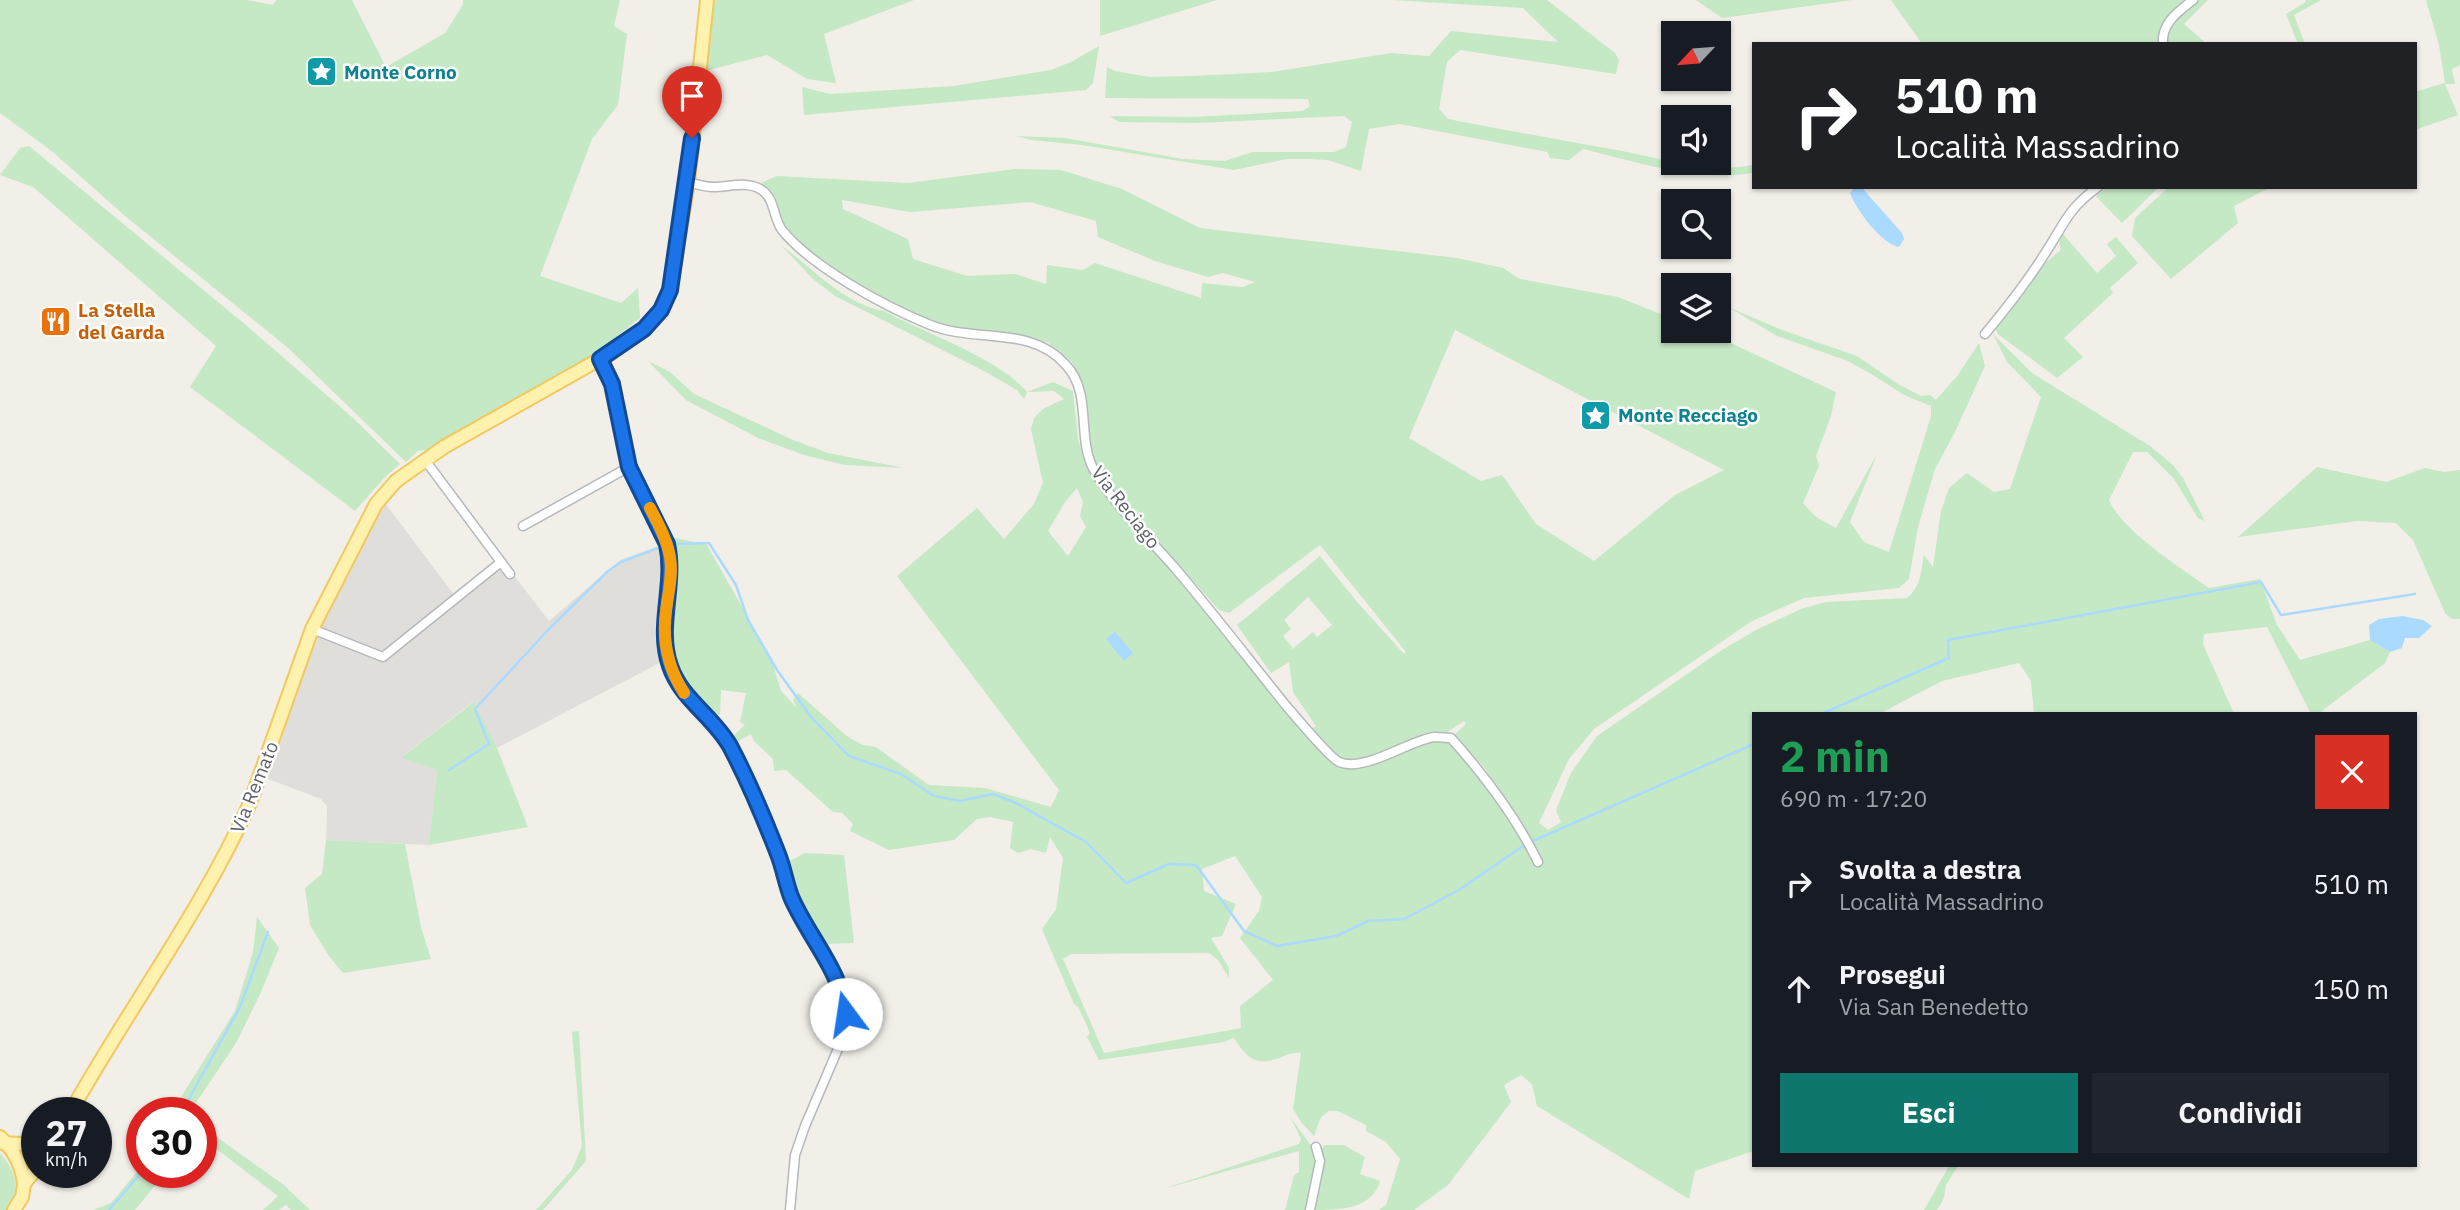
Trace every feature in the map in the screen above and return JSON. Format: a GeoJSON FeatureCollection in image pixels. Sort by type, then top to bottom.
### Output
{"type":"FeatureCollection","features":[{"type":"Feature","properties":{"kind":"main road","name":"Via Remato"},"geometry":{"type":"LineString","coordinates":[[79,1097],[239,828],[312,629],[376,503],[396,481],[425,460],[600,359],[644,329],[661,310],[670,290],[690,183],[707,0]]}},
{"type":"Feature","properties":{"kind":"main road"},"geometry":{"type":"LineString","coordinates":[[3,1141],[21,1140]]}},
{"type":"Feature","properties":{"kind":"main road"},"geometry":{"type":"LineString","coordinates":[[3,1141],[21,1169]]}},
{"type":"Feature","properties":{"kind":"main road"},"geometry":{"type":"LineString","coordinates":[[16,1207],[23,1188]]}},
{"type":"Feature","properties":{"kind":"street"},"geometry":{"type":"LineString","coordinates":[[2163,42],[2162,37],[2171,17],[2193,0]]}},
{"type":"Feature","properties":{"kind":"street","name":"Via Reciago"},"geometry":{"type":"LineString","coordinates":[[690,183],[710,187],[749,185],[762,189],[771,202],[780,228],[806,254],[858,289],[929,325],[977,335],[1030,340],[1047,348],[1068,365],[1074,378],[1084,410],[1085,449],[1095,471],[1304,727],[1339,761],[1358,763],[1398,752],[1433,737],[1451,738],[1478,770],[1538,862]]}},
{"type":"Feature","properties":{"kind":"street"},"geometry":{"type":"LineString","coordinates":[[1985,334],[2044,256],[2067,214],[2095,189]]}},
{"type":"Feature","properties":{"kind":"street"},"geometry":{"type":"LineString","coordinates":[[600,359],[612,384],[629,467],[662,532],[670,557],[670,587],[664,625],[669,663],[676,681],[688,698],[710,720],[730,747],[778,855],[791,897],[837,978],[844,996],[846,1030],[804,1126],[795,1156],[790,1210]]}},
{"type":"Feature","properties":{"kind":"street"},"geometry":{"type":"LineString","coordinates":[[425,460],[510,574]]}},
{"type":"Feature","properties":{"kind":"street"},"geometry":{"type":"LineString","coordinates":[[523,526],[629,467]]}},
{"type":"Feature","properties":{"kind":"street"},"geometry":{"type":"LineString","coordinates":[[312,629],[383,657],[501,562]]}},
{"type":"Feature","properties":{"kind":"street"},"geometry":{"type":"LineString","coordinates":[[1310,1210],[1319,1168],[1316,1147]]}},
{"type":"Feature","properties":{"kind":"shaded area"},"geometry":{"type":"Polygon","coordinates":[[[385,503],[455,596],[500,557],[549,621],[620,560],[664,544],[667,561],[667,659],[497,748],[473,702],[403,756],[437,770],[429,845],[326,840],[327,806],[321,799],[266,778],[320,626],[385,503]]]}},
{"type":"Feature","properties":{"kind":"green space"},"geometry":{"type":"Polygon","coordinates":[[[0,0],[247,0],[273,5],[276,0],[352,0],[386,67],[445,33],[463,5],[463,0],[620,0],[614,26],[627,34],[618,105],[592,139],[540,276],[621,303],[638,288],[640,318],[607,344],[599,354],[427,450],[418,451],[406,462],[287,347],[125,216],[54,153],[0,113],[0,0]]]}},
{"type":"Feature","properties":{"kind":"green space"},"geometry":{"type":"Polygon","coordinates":[[[714,0],[914,0],[824,34],[836,83],[807,79],[767,55],[705,71],[714,0]]]}},
{"type":"Feature","properties":{"kind":"green space"},"geometry":{"type":"Polygon","coordinates":[[[1100,0],[1217,0],[1100,36],[1100,0]]]}},
{"type":"Feature","properties":{"kind":"green space"},"geometry":{"type":"Polygon","coordinates":[[[1392,0],[1547,0],[1615,53],[1619,60],[1616,74],[1460,50],[1447,62],[1439,109],[1448,119],[1661,159],[1661,168],[1583,149],[1569,160],[1550,158],[1547,152],[1400,124],[1369,129],[1361,171],[1328,160],[1309,159],[1287,159],[1234,170],[1016,136],[1065,138],[1183,159],[1224,161],[1253,152],[1334,152],[1346,147],[1352,122],[1344,116],[1195,123],[1119,122],[1110,116],[1194,117],[1303,111],[1310,106],[1308,99],[1105,98],[1107,67],[1149,77],[1193,76],[1272,72],[1391,53],[1429,56],[1451,31],[1558,42],[1523,8],[1392,0]]]}},
{"type":"Feature","properties":{"kind":"green space"},"geometry":{"type":"Polygon","coordinates":[[[1696,0],[1852,0],[1722,18],[1696,0]]]}},
{"type":"Feature","properties":{"kind":"green space"},"geometry":{"type":"Polygon","coordinates":[[[1891,0],[2208,0],[2184,24],[2205,42],[1921,42],[1891,0]]]}},
{"type":"Feature","properties":{"kind":"green space"},"geometry":{"type":"Polygon","coordinates":[[[2305,0],[2321,0],[2294,15],[2304,42],[2297,42],[2286,14],[2306,2],[2305,0]]]}},
{"type":"Feature","properties":{"kind":"green space"},"geometry":{"type":"Polygon","coordinates":[[[2426,0],[2460,0],[2460,65],[2452,69],[2455,84],[2445,84],[2458,115],[2417,129],[2417,91],[2445,83],[2439,45],[2426,0]]]}},
{"type":"Feature","properties":{"kind":"green space"},"geometry":{"type":"Polygon","coordinates":[[[1099,46],[1093,83],[1086,90],[804,115],[802,87],[830,94],[953,86],[1051,70],[1099,46]]]}},
{"type":"Feature","properties":{"kind":"green space"},"geometry":{"type":"Polygon","coordinates":[[[29,146],[247,326],[353,418],[400,464],[355,511],[190,387],[216,346],[33,187],[0,175],[20,148],[29,146]]]}},
{"type":"Feature","properties":{"kind":"green space"},"geometry":{"type":"Polygon","coordinates":[[[1752,165],[1752,173],[1732,175],[1731,167],[1752,165]]]}},
{"type":"Feature","properties":{"kind":"green space"},"geometry":{"type":"Polygon","coordinates":[[[1015,169],[1061,170],[1122,189],[1200,228],[1457,258],[1503,268],[1520,279],[1618,297],[1661,314],[1661,343],[1731,343],[1836,392],[1831,416],[1816,456],[1819,466],[1803,503],[1816,517],[1836,528],[1877,454],[1850,522],[1864,542],[1889,552],[1931,416],[1931,406],[1904,395],[1848,361],[1777,336],[1731,308],[1782,330],[1857,356],[1898,384],[1921,396],[1930,395],[1936,400],[1958,375],[1979,343],[1985,366],[1935,469],[1918,527],[1909,579],[1899,588],[1804,598],[1752,621],[1594,729],[1569,759],[1539,823],[1548,830],[1561,822],[1556,810],[1571,773],[1597,736],[1722,650],[1801,609],[1826,602],[1907,598],[1918,584],[1924,555],[1933,567],[1941,511],[1949,488],[1967,473],[1994,492],[2010,489],[2041,397],[2007,362],[1993,334],[2032,373],[2150,446],[2173,465],[2183,478],[2205,521],[2198,518],[2174,479],[2147,452],[2133,452],[2109,500],[2126,524],[2153,548],[2209,588],[2260,579],[2277,625],[2300,660],[2370,640],[2390,652],[2385,663],[2321,712],[2310,712],[2267,627],[2204,634],[2203,644],[2233,712],[2034,712],[2031,681],[2019,663],[1942,681],[1883,712],[1752,712],[1752,1151],[1695,1171],[1689,1199],[1537,1106],[1532,1084],[1521,1075],[1504,1085],[1511,1102],[1448,1185],[1414,1210],[1379,1210],[1386,1205],[1400,1159],[1386,1142],[1366,1131],[1366,1125],[1338,1111],[1329,1111],[1321,1117],[1314,1136],[1293,1109],[1301,1053],[1271,1061],[1257,1061],[1247,1055],[1234,1038],[1224,1042],[1099,1060],[1087,1037],[1090,1033],[1079,1008],[1074,1004],[1042,929],[1056,909],[1063,858],[1050,837],[1046,853],[1031,849],[1018,853],[1010,848],[1013,822],[990,817],[977,819],[954,840],[889,850],[850,831],[853,824],[842,813],[833,812],[786,770],[774,771],[773,759],[754,741],[751,734],[735,743],[734,735],[745,725],[740,722],[746,693],[721,690],[720,714],[712,715],[691,693],[670,653],[668,643],[672,589],[666,540],[676,538],[707,545],[771,658],[781,691],[797,708],[793,700],[798,693],[848,737],[863,745],[876,747],[929,785],[985,788],[1051,807],[1059,790],[897,576],[977,508],[1004,539],[1034,504],[1043,483],[1031,429],[1034,418],[1043,409],[1064,399],[1054,391],[1027,392],[1053,382],[1073,391],[1078,439],[1083,456],[1110,498],[1306,733],[1316,726],[1293,692],[1289,662],[1271,673],[1237,625],[1320,556],[1358,603],[1404,654],[1406,652],[1320,545],[1229,613],[1219,610],[1119,498],[1097,469],[1090,450],[1088,405],[1072,362],[1047,342],[1030,337],[977,333],[927,322],[860,287],[811,255],[781,220],[767,189],[761,183],[777,176],[908,183],[1015,169]],[[842,200],[843,209],[908,239],[913,259],[967,276],[1015,274],[1046,284],[1047,265],[1083,270],[1095,263],[1201,298],[1202,283],[1243,287],[1255,282],[1223,273],[1208,277],[1155,261],[1098,237],[1096,221],[1030,202],[910,212],[842,200]],[[1455,330],[1409,438],[1481,481],[1502,475],[1536,524],[1594,561],[1675,495],[1724,470],[1455,330]],[[1077,488],[1065,502],[1048,531],[1068,556],[1086,527],[1080,516],[1083,502],[1077,488]],[[1308,597],[1284,620],[1291,629],[1283,636],[1292,647],[1291,650],[1313,632],[1317,637],[1332,625],[1308,597]],[[1464,721],[1435,740],[1450,744],[1517,820],[1484,767],[1453,736],[1466,724],[1464,721]],[[1235,856],[1202,869],[1204,891],[1236,904],[1222,936],[1211,938],[1229,968],[1229,978],[1218,960],[1209,953],[1071,954],[1063,959],[1104,1053],[1241,1028],[1240,1006],[1273,980],[1240,938],[1259,911],[1262,897],[1235,856]]]}},
{"type":"Feature","properties":{"kind":"green space"},"geometry":{"type":"Polygon","coordinates":[[[2105,189],[2157,189],[2122,223],[2096,196],[2105,189]]]}},
{"type":"Feature","properties":{"kind":"green space"},"geometry":{"type":"Polygon","coordinates":[[[2167,189],[2267,189],[2234,206],[2238,223],[2171,279],[2132,236],[2135,218],[2167,189]]]}},
{"type":"Feature","properties":{"kind":"green space"},"geometry":{"type":"Polygon","coordinates":[[[2063,234],[2097,273],[2116,256],[2107,244],[2116,237],[2138,263],[2110,288],[2113,293],[2064,338],[2083,357],[2057,378],[1998,334],[1995,328],[2039,268],[2061,250],[2059,243],[2063,234]]]}},
{"type":"Feature","properties":{"kind":"green space"},"geometry":{"type":"Polygon","coordinates":[[[782,246],[855,301],[884,311],[960,347],[1014,380],[1027,392],[1024,399],[1017,390],[984,371],[835,296],[813,279],[782,246]]]}},
{"type":"Feature","properties":{"kind":"green space"},"geometry":{"type":"Polygon","coordinates":[[[648,361],[670,372],[694,394],[793,440],[828,453],[904,468],[845,465],[804,455],[758,438],[686,400],[648,361]]]}},
{"type":"Feature","properties":{"kind":"green space"},"geometry":{"type":"Polygon","coordinates":[[[2317,467],[2386,482],[2425,468],[2444,472],[2460,470],[2460,619],[2452,619],[2445,613],[2413,540],[2396,523],[2357,521],[2238,537],[2317,467]]]}},
{"type":"Feature","properties":{"kind":"green space"},"geometry":{"type":"Polygon","coordinates":[[[474,702],[497,748],[528,827],[429,845],[437,770],[402,757],[474,702]]]}},
{"type":"Feature","properties":{"kind":"green space"},"geometry":{"type":"Polygon","coordinates":[[[326,840],[405,844],[421,927],[431,959],[343,973],[310,925],[305,888],[322,874],[326,840]]]}},
{"type":"Feature","properties":{"kind":"green space"},"geometry":{"type":"Polygon","coordinates":[[[805,853],[844,855],[854,943],[822,944],[801,905],[786,863],[805,853]]]}},
{"type":"Feature","properties":{"kind":"green space"},"geometry":{"type":"Polygon","coordinates":[[[257,917],[279,948],[262,990],[236,1043],[200,1097],[181,1097],[235,1011],[253,952],[257,917]]]}},
{"type":"Feature","properties":{"kind":"green space"},"geometry":{"type":"Polygon","coordinates":[[[579,1031],[586,1161],[543,1210],[536,1210],[572,1170],[582,1146],[572,1032],[579,1031]]]}},
{"type":"Feature","properties":{"kind":"green space"},"geometry":{"type":"Polygon","coordinates":[[[1291,1118],[1315,1151],[1318,1166],[1308,1210],[1285,1210],[1294,1175],[1299,1172],[1299,1151],[1163,1189],[1299,1144],[1301,1139],[1291,1118]]]}},
{"type":"Feature","properties":{"kind":"green space"},"geometry":{"type":"Polygon","coordinates":[[[217,1137],[284,1185],[310,1210],[291,1210],[286,1205],[279,1210],[263,1210],[278,1196],[217,1149],[217,1137]]]}},
{"type":"Feature","properties":{"kind":"green space"},"geometry":{"type":"Polygon","coordinates":[[[1325,1145],[1344,1145],[1365,1157],[1360,1174],[1380,1181],[1370,1198],[1353,1206],[1313,1210],[1322,1172],[1320,1150],[1325,1145]]]}},
{"type":"Feature","properties":{"kind":"green space"},"geometry":{"type":"Polygon","coordinates":[[[0,1153],[10,1167],[15,1181],[14,1195],[6,1210],[0,1210],[0,1153]]]}},
{"type":"Feature","properties":{"kind":"green space"},"geometry":{"type":"Polygon","coordinates":[[[1948,1167],[1957,1167],[1946,1185],[1944,1198],[1937,1210],[1924,1210],[1948,1167]]]}},
{"type":"Feature","properties":{"kind":"green space"},"geometry":{"type":"Polygon","coordinates":[[[126,1185],[126,1188],[153,1188],[135,1210],[93,1210],[111,1203],[126,1185]]]}},
{"type":"Feature","properties":{"kind":"water"},"geometry":{"type":"Polygon","coordinates":[[[1853,189],[1863,189],[1902,233],[1904,239],[1899,247],[1877,233],[1850,193],[1853,189]]]}},
{"type":"Feature","properties":{"kind":"water"},"geometry":{"type":"Polygon","coordinates":[[[2402,616],[2423,620],[2432,626],[2419,638],[2405,638],[2402,648],[2390,652],[2370,640],[2369,625],[2379,619],[2402,616]]]}},
{"type":"Feature","properties":{"kind":"water"},"geometry":{"type":"Polygon","coordinates":[[[1115,632],[1133,653],[1124,661],[1106,639],[1115,632]]]}},
{"type":"Feature","properties":{"kind":"waterway"},"geometry":{"type":"LineString","coordinates":[[674,544],[709,543],[736,585],[748,620],[777,670],[811,717],[849,756],[901,774],[934,796],[960,801],[993,794],[1016,803],[1086,842],[1126,883],[1169,864],[1196,865],[1244,931],[1277,946],[1336,936],[1368,921],[1404,919],[1459,890],[1526,844],[1752,745]]}},
{"type":"Feature","properties":{"kind":"waterway"},"geometry":{"type":"LineString","coordinates":[[449,770],[489,744],[475,709],[548,630],[607,572],[621,562],[661,547]]}},
{"type":"Feature","properties":{"kind":"waterway"},"geometry":{"type":"LineString","coordinates":[[1826,712],[1949,658],[1948,640],[2261,582],[2281,615],[2415,594]]}},
{"type":"Feature","properties":{"kind":"waterway"},"geometry":{"type":"LineString","coordinates":[[190,1097],[240,1007],[268,932]]}},
{"type":"Feature","properties":{"kind":"waterway"},"geometry":{"type":"LineString","coordinates":[[109,1210],[128,1188]]}},
{"type":"Feature","properties":{"kind":"slow traffic"},"geometry":{"type":"LineString","coordinates":[[650,508],[667,544],[670,557],[670,587],[664,625],[669,663],[684,693]]}},
{"type":"Feature","properties":{"kind":"place","name":"Monte Corno"},"geometry":{"type":"Point","coordinates":[321,72]}},
{"type":"Feature","properties":{"kind":"place","name":"La Stella del Garda"},"geometry":{"type":"Point","coordinates":[55,321]}},
{"type":"Feature","properties":{"kind":"place","name":"Monte Recciago"},"geometry":{"type":"Point","coordinates":[1595,415]}},
{"type":"Feature","properties":{"kind":"route"},"geometry":{"type":"LineString","coordinates":[[692,138],[688,182],[670,290],[661,310],[644,329],[600,359],[618,405],[629,467],[667,544],[670,557],[670,587],[664,625],[669,663],[676,681],[688,698],[710,720],[730,747],[778,855],[791,897],[837,978],[844,996],[846,1014]]}}]}
